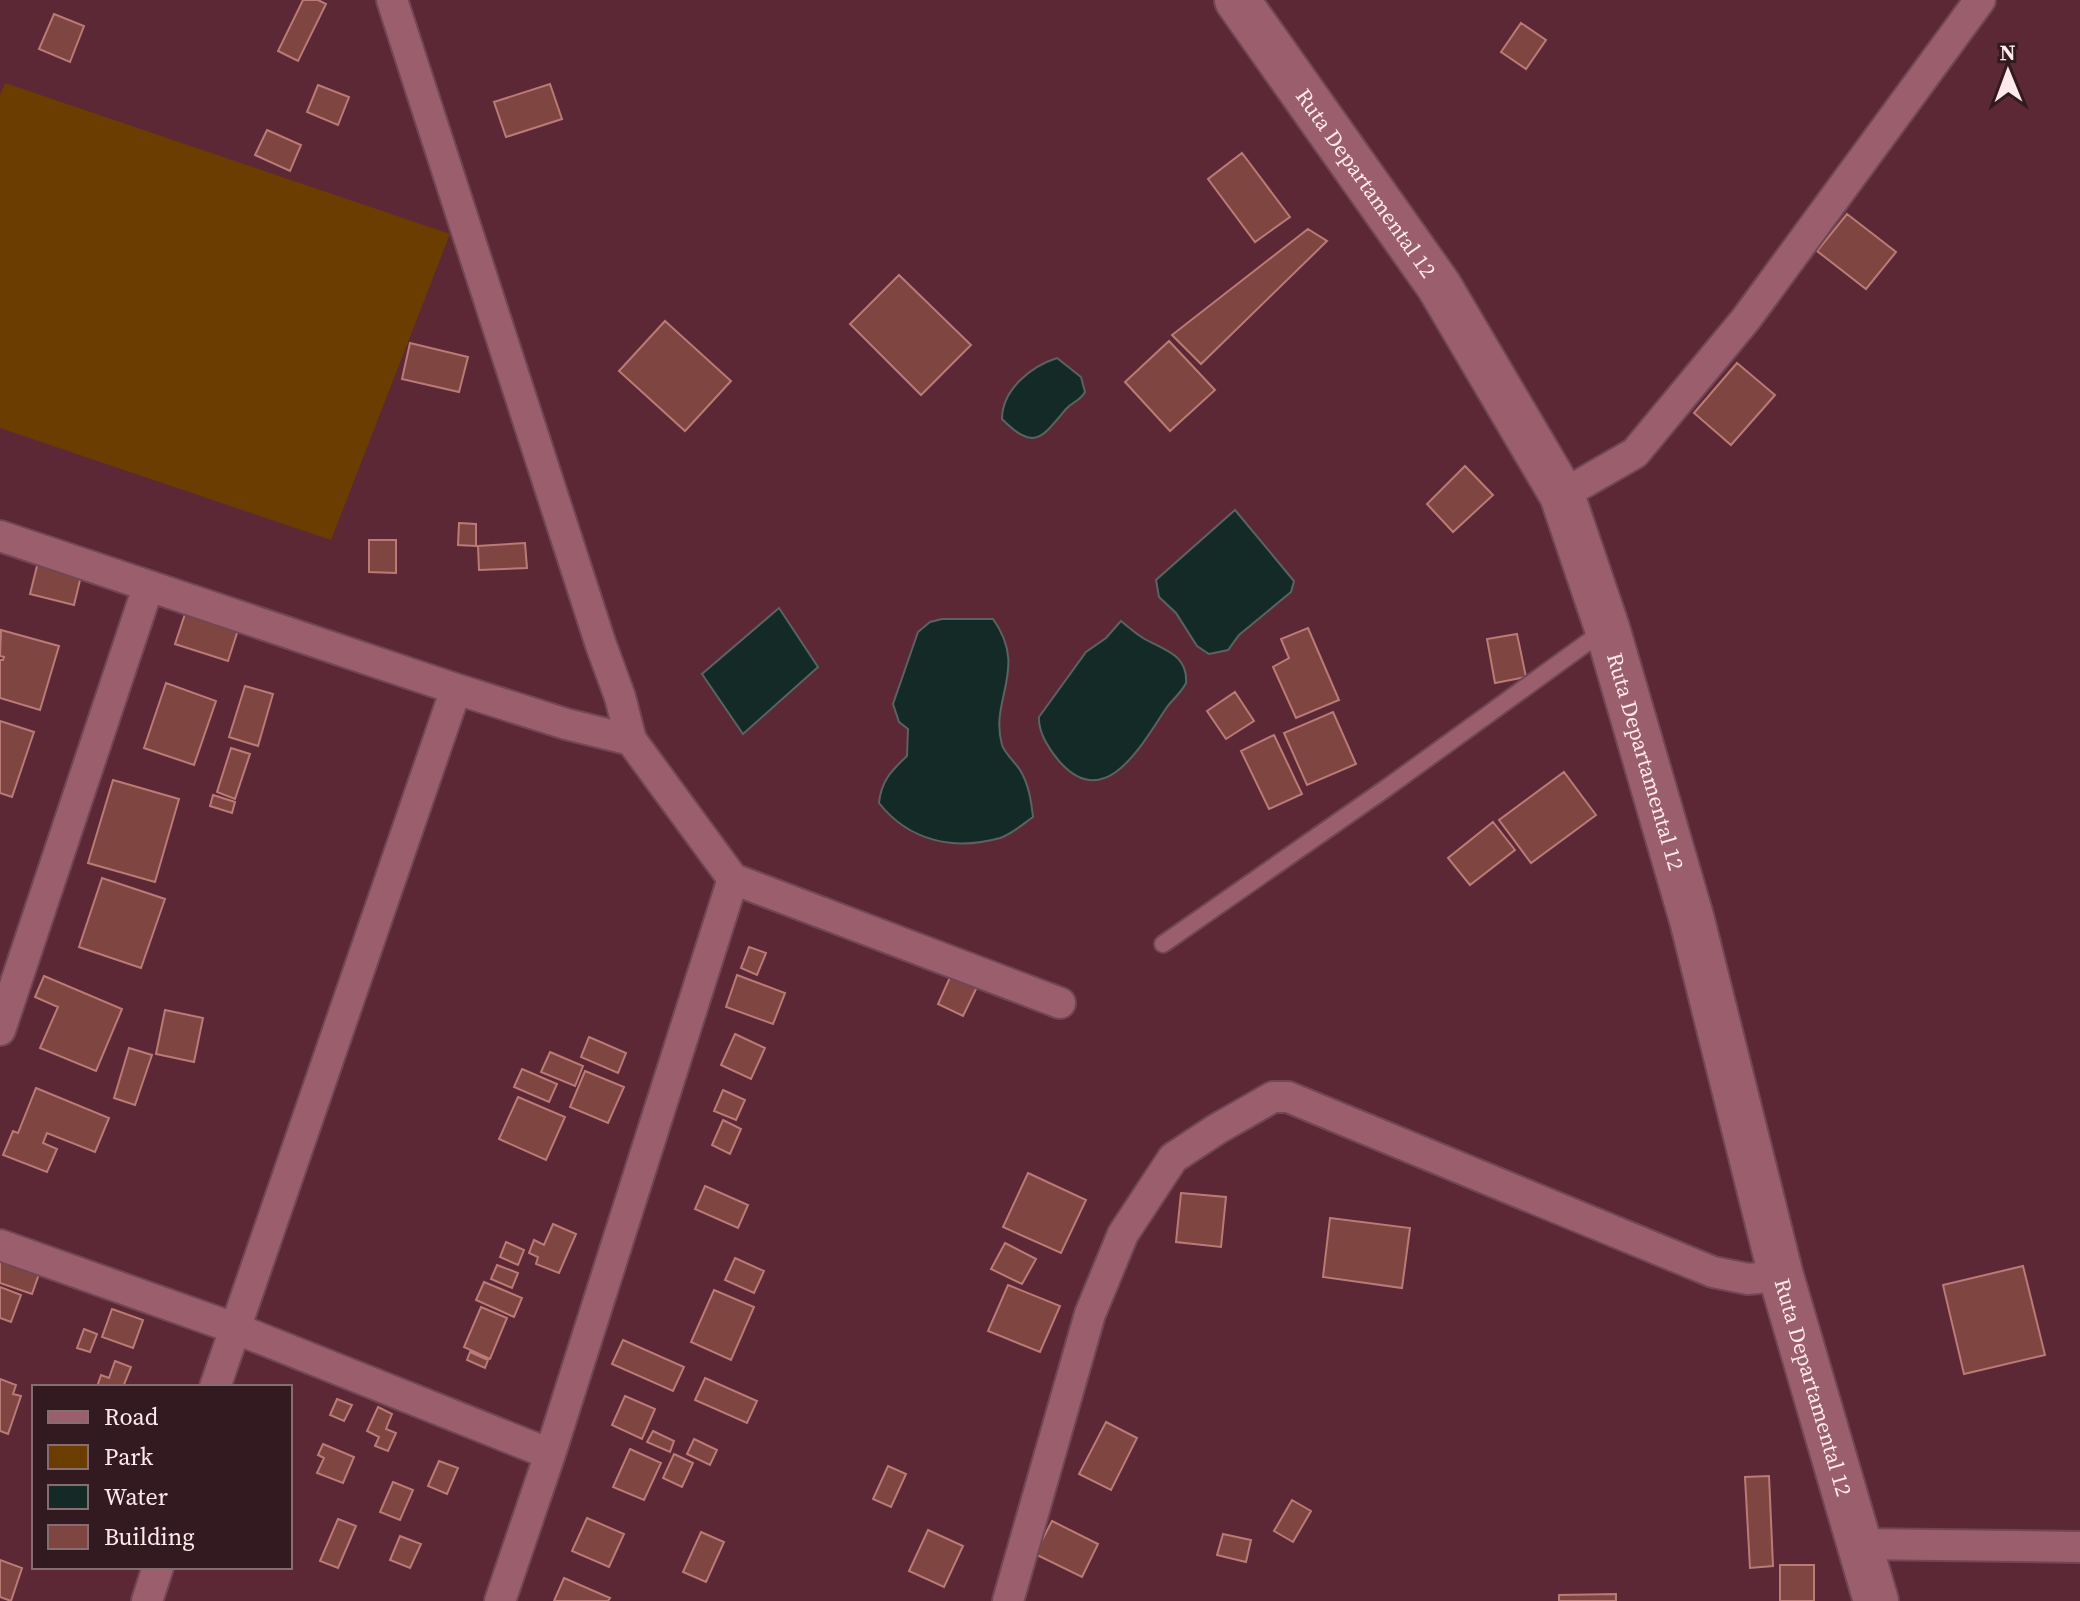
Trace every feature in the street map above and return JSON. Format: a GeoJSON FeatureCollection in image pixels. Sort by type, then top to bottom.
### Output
{"type":"FeatureCollection","features":[{"type":"Feature","properties":{"kind":"main road","name":"Ruta Departamental 12"},"geometry":{"type":"LineString","coordinates":[[1245,4],[1439,286],[1562,495],[1607,628],[1692,920],[1781,1276],[1876,1601]]}},
{"type":"Feature","properties":{"kind":"street"},"geometry":{"type":"LineString","coordinates":[[392,0],[620,697],[631,740],[733,879],[1060,1003]]}},
{"type":"Feature","properties":{"kind":"street"},"geometry":{"type":"LineString","coordinates":[[1562,495],[1635,453],[1746,319],[1980,0]]}},
{"type":"Feature","properties":{"kind":"street"},"geometry":{"type":"LineString","coordinates":[[0,536],[456,689],[566,724],[631,740]]}},
{"type":"Feature","properties":{"kind":"street"},"geometry":{"type":"LineString","coordinates":[[0,1030],[148,587]]}},
{"type":"Feature","properties":{"kind":"street"},"geometry":{"type":"LineString","coordinates":[[216,1385],[456,689]]}},
{"type":"Feature","properties":{"kind":"street"},"geometry":{"type":"LineString","coordinates":[[500,1601],[550,1454],[733,879]]}},
{"type":"Feature","properties":{"kind":"street"},"geometry":{"type":"LineString","coordinates":[[1008,1601],[1090,1314],[1123,1234],[1173,1158],[1273,1097],[1288,1097],[1713,1272],[1748,1279],[1781,1276]]}},
{"type":"Feature","properties":{"kind":"street"},"geometry":{"type":"LineString","coordinates":[[0,1245],[234,1328],[550,1454]]}},
{"type":"Feature","properties":{"kind":"street"},"geometry":{"type":"LineString","coordinates":[[1861,1544],[2080,1547]]}},
{"type":"Feature","properties":{"kind":"street"},"geometry":{"type":"LineString","coordinates":[[147,1601],[157,1569]]}},
{"type":"Feature","properties":{"kind":"lane"},"geometry":{"type":"LineString","coordinates":[[1163,944],[1607,628]]}},
{"type":"Feature","properties":{"kind":"green space"},"geometry":{"type":"Polygon","coordinates":[[[5,83],[450,234],[331,540],[0,428],[0,95],[5,83]]]}},
{"type":"Feature","properties":{"kind":"water"},"geometry":{"type":"Polygon","coordinates":[[[1057,358],[1081,377],[1085,392],[1043,434],[1030,438],[1022,435],[1002,419],[1007,398],[1020,380],[1057,358]]]}},
{"type":"Feature","properties":{"kind":"water"},"geometry":{"type":"Polygon","coordinates":[[[1235,510],[1294,581],[1291,592],[1239,635],[1228,650],[1209,654],[1197,646],[1176,613],[1159,597],[1156,580],[1235,510]]]}},
{"type":"Feature","properties":{"kind":"water"},"geometry":{"type":"Polygon","coordinates":[[[779,608],[818,667],[743,734],[702,674],[779,608]]]}},
{"type":"Feature","properties":{"kind":"water"},"geometry":{"type":"Polygon","coordinates":[[[942,619],[993,619],[1008,653],[999,728],[1003,748],[1026,781],[1033,817],[1000,838],[983,842],[949,843],[918,834],[891,816],[879,803],[888,776],[907,756],[908,729],[899,722],[893,704],[918,632],[930,622],[942,619]]]}},
{"type":"Feature","properties":{"kind":"water"},"geometry":{"type":"Polygon","coordinates":[[[1121,621],[1179,659],[1186,673],[1186,683],[1135,754],[1107,777],[1092,780],[1076,776],[1059,761],[1043,735],[1039,717],[1086,652],[1106,638],[1121,621]]]}},
{"type":"Feature","properties":{"kind":"building"},"geometry":{"type":"Polygon","coordinates":[[[303,0],[318,0],[326,4],[298,61],[278,51],[303,0]]]}},
{"type":"Feature","properties":{"kind":"building"},"geometry":{"type":"Polygon","coordinates":[[[54,14],[84,26],[70,62],[39,49],[54,14]]]}},
{"type":"Feature","properties":{"kind":"building"},"geometry":{"type":"Polygon","coordinates":[[[1521,23],[1546,40],[1526,69],[1501,52],[1521,23]]]}},
{"type":"Feature","properties":{"kind":"building"},"geometry":{"type":"Polygon","coordinates":[[[550,84],[562,119],[506,137],[494,102],[550,84]]]}},
{"type":"Feature","properties":{"kind":"building"},"geometry":{"type":"Polygon","coordinates":[[[318,85],[349,97],[338,125],[307,112],[318,85]]]}},
{"type":"Feature","properties":{"kind":"building"},"geometry":{"type":"Polygon","coordinates":[[[267,130],[301,145],[290,171],[255,155],[267,130]]]}},
{"type":"Feature","properties":{"kind":"building"},"geometry":{"type":"Polygon","coordinates":[[[1242,153],[1290,217],[1255,242],[1208,179],[1242,153]]]}},
{"type":"Feature","properties":{"kind":"building"},"geometry":{"type":"Polygon","coordinates":[[[1847,214],[1896,252],[1866,289],[1817,251],[1847,214]]]}},
{"type":"Feature","properties":{"kind":"building"},"geometry":{"type":"Polygon","coordinates":[[[1308,229],[1327,241],[1201,364],[1172,335],[1308,229]]]}},
{"type":"Feature","properties":{"kind":"building"},"geometry":{"type":"Polygon","coordinates":[[[899,275],[971,345],[921,395],[850,324],[899,275]]]}},
{"type":"Feature","properties":{"kind":"building"},"geometry":{"type":"Polygon","coordinates":[[[665,321],[731,381],[685,431],[619,371],[665,321]]]}},
{"type":"Feature","properties":{"kind":"building"},"geometry":{"type":"Polygon","coordinates":[[[1169,341],[1215,390],[1170,431],[1125,382],[1169,341]]]}},
{"type":"Feature","properties":{"kind":"building"},"geometry":{"type":"Polygon","coordinates":[[[410,343],[468,357],[459,392],[402,379],[410,343]]]}},
{"type":"Feature","properties":{"kind":"building"},"geometry":{"type":"Polygon","coordinates":[[[1737,363],[1775,395],[1731,445],[1694,413],[1737,363]]]}},
{"type":"Feature","properties":{"kind":"building"},"geometry":{"type":"Polygon","coordinates":[[[1465,466],[1493,495],[1453,532],[1427,504],[1465,466]]]}},
{"type":"Feature","properties":{"kind":"building"},"geometry":{"type":"Polygon","coordinates":[[[459,523],[476,524],[476,546],[458,545],[459,523]]]}},
{"type":"Feature","properties":{"kind":"building"},"geometry":{"type":"Polygon","coordinates":[[[369,540],[396,540],[396,573],[369,572],[369,540]]]}},
{"type":"Feature","properties":{"kind":"building"},"geometry":{"type":"Polygon","coordinates":[[[525,543],[527,568],[479,570],[478,546],[525,543]]]}},
{"type":"Feature","properties":{"kind":"building"},"geometry":{"type":"Polygon","coordinates":[[[38,562],[82,572],[74,605],[30,594],[38,562]]]}},
{"type":"Feature","properties":{"kind":"building"},"geometry":{"type":"Polygon","coordinates":[[[185,614],[238,630],[228,661],[175,644],[185,614]]]}},
{"type":"Feature","properties":{"kind":"building"},"geometry":{"type":"Polygon","coordinates":[[[1308,628],[1339,700],[1296,718],[1273,667],[1289,658],[1281,639],[1308,628]]]}},
{"type":"Feature","properties":{"kind":"building"},"geometry":{"type":"Polygon","coordinates":[[[1,630],[59,646],[40,710],[0,698],[0,660],[4,657],[0,656],[1,630]]]}},
{"type":"Feature","properties":{"kind":"building"},"geometry":{"type":"Polygon","coordinates":[[[1517,634],[1526,677],[1495,683],[1487,639],[1517,634]]]}},
{"type":"Feature","properties":{"kind":"building"},"geometry":{"type":"Polygon","coordinates":[[[166,683],[216,701],[194,765],[144,748],[166,683]]]}},
{"type":"Feature","properties":{"kind":"building"},"geometry":{"type":"Polygon","coordinates":[[[245,686],[273,694],[258,746],[229,737],[245,686]]]}},
{"type":"Feature","properties":{"kind":"building"},"geometry":{"type":"Polygon","coordinates":[[[1235,692],[1254,721],[1226,739],[1207,711],[1235,692]]]}},
{"type":"Feature","properties":{"kind":"building"},"geometry":{"type":"Polygon","coordinates":[[[1333,712],[1356,764],[1307,785],[1284,733],[1333,712]]]}},
{"type":"Feature","properties":{"kind":"building"},"geometry":{"type":"Polygon","coordinates":[[[0,721],[34,732],[12,797],[0,793],[0,721]]]}},
{"type":"Feature","properties":{"kind":"building"},"geometry":{"type":"Polygon","coordinates":[[[1274,735],[1302,794],[1269,809],[1241,751],[1274,735]]]}},
{"type":"Feature","properties":{"kind":"building"},"geometry":{"type":"Polygon","coordinates":[[[231,748],[250,754],[235,799],[217,792],[231,748]]]}},
{"type":"Feature","properties":{"kind":"building"},"geometry":{"type":"Polygon","coordinates":[[[1564,772],[1596,815],[1531,863],[1499,820],[1564,772]]]}},
{"type":"Feature","properties":{"kind":"building"},"geometry":{"type":"Polygon","coordinates":[[[113,780],[179,799],[155,882],[88,863],[113,780]]]}},
{"type":"Feature","properties":{"kind":"building"},"geometry":{"type":"Polygon","coordinates":[[[213,795],[235,802],[232,813],[210,806],[213,795]]]}},
{"type":"Feature","properties":{"kind":"building"},"geometry":{"type":"Polygon","coordinates":[[[1493,822],[1515,850],[1470,885],[1448,858],[1493,822]]]}},
{"type":"Feature","properties":{"kind":"building"},"geometry":{"type":"Polygon","coordinates":[[[102,878],[165,899],[141,968],[79,947],[102,878]]]}},
{"type":"Feature","properties":{"kind":"building"},"geometry":{"type":"Polygon","coordinates":[[[749,947],[766,953],[757,975],[741,968],[749,947]]]}},
{"type":"Feature","properties":{"kind":"building"},"geometry":{"type":"Polygon","coordinates":[[[737,975],[785,993],[773,1024],[726,1007],[737,975]]]}},
{"type":"Feature","properties":{"kind":"building"},"geometry":{"type":"Polygon","coordinates":[[[951,975],[977,987],[963,1016],[938,1004],[951,975]]]}},
{"type":"Feature","properties":{"kind":"building"},"geometry":{"type":"Polygon","coordinates":[[[44,976],[122,1009],[96,1071],[40,1048],[58,1007],[35,997],[44,976]]]}},
{"type":"Feature","properties":{"kind":"building"},"geometry":{"type":"Polygon","coordinates":[[[165,1010],[203,1018],[194,1062],[156,1054],[165,1010]]]}},
{"type":"Feature","properties":{"kind":"building"},"geometry":{"type":"Polygon","coordinates":[[[735,1034],[765,1048],[751,1079],[721,1065],[735,1034]]]}},
{"type":"Feature","properties":{"kind":"building"},"geometry":{"type":"Polygon","coordinates":[[[589,1037],[626,1053],[618,1073],[581,1057],[589,1037]]]}},
{"type":"Feature","properties":{"kind":"building"},"geometry":{"type":"Polygon","coordinates":[[[129,1048],[152,1055],[135,1105],[114,1098],[129,1048]]]}},
{"type":"Feature","properties":{"kind":"building"},"geometry":{"type":"Polygon","coordinates":[[[550,1052],[583,1066],[575,1086],[541,1072],[550,1052]]]}},
{"type":"Feature","properties":{"kind":"building"},"geometry":{"type":"Polygon","coordinates":[[[522,1069],[557,1084],[549,1102],[514,1087],[522,1069]]]}},
{"type":"Feature","properties":{"kind":"building"},"geometry":{"type":"Polygon","coordinates":[[[585,1071],[624,1087],[608,1123],[570,1107],[585,1071]]]}},
{"type":"Feature","properties":{"kind":"building"},"geometry":{"type":"Polygon","coordinates":[[[36,1088],[109,1118],[95,1152],[47,1133],[43,1143],[57,1149],[47,1172],[3,1155],[13,1131],[18,1133],[36,1088]]]}},
{"type":"Feature","properties":{"kind":"building"},"geometry":{"type":"Polygon","coordinates":[[[723,1090],[745,1100],[736,1120],[714,1111],[723,1090]]]}},
{"type":"Feature","properties":{"kind":"building"},"geometry":{"type":"Polygon","coordinates":[[[518,1097],[565,1117],[546,1160],[499,1139],[518,1097]]]}},
{"type":"Feature","properties":{"kind":"building"},"geometry":{"type":"Polygon","coordinates":[[[723,1120],[741,1129],[730,1154],[712,1145],[723,1120]]]}},
{"type":"Feature","properties":{"kind":"building"},"geometry":{"type":"Polygon","coordinates":[[[1028,1173],[1086,1200],[1061,1253],[1003,1227],[1028,1173]]]}},
{"type":"Feature","properties":{"kind":"building"},"geometry":{"type":"Polygon","coordinates":[[[705,1186],[748,1205],[738,1228],[695,1209],[705,1186]]]}},
{"type":"Feature","properties":{"kind":"building"},"geometry":{"type":"Polygon","coordinates":[[[1181,1193],[1226,1197],[1221,1247],[1176,1242],[1181,1193]]]}},
{"type":"Feature","properties":{"kind":"building"},"geometry":{"type":"Polygon","coordinates":[[[1330,1218],[1410,1228],[1402,1288],[1323,1277],[1330,1218]]]}},
{"type":"Feature","properties":{"kind":"building"},"geometry":{"type":"Polygon","coordinates":[[[553,1224],[576,1234],[559,1273],[536,1264],[538,1257],[529,1253],[534,1240],[544,1245],[553,1224]]]}},
{"type":"Feature","properties":{"kind":"building"},"geometry":{"type":"Polygon","coordinates":[[[506,1242],[524,1250],[518,1265],[500,1257],[506,1242]]]}},
{"type":"Feature","properties":{"kind":"building"},"geometry":{"type":"Polygon","coordinates":[[[1005,1243],[1036,1259],[1022,1284],[991,1269],[1005,1243]]]}},
{"type":"Feature","properties":{"kind":"building"},"geometry":{"type":"Polygon","coordinates":[[[735,1258],[764,1271],[754,1293],[725,1280],[735,1258]]]}},
{"type":"Feature","properties":{"kind":"building"},"geometry":{"type":"Polygon","coordinates":[[[0,1259],[39,1274],[32,1294],[0,1283],[0,1259]]]}},
{"type":"Feature","properties":{"kind":"building"},"geometry":{"type":"Polygon","coordinates":[[[497,1265],[518,1273],[512,1288],[491,1279],[497,1265]]]}},
{"type":"Feature","properties":{"kind":"building"},"geometry":{"type":"Polygon","coordinates":[[[2023,1266],[2045,1355],[1964,1374],[1943,1285],[2023,1266]]]}},
{"type":"Feature","properties":{"kind":"building"},"geometry":{"type":"Polygon","coordinates":[[[484,1282],[522,1298],[514,1317],[476,1300],[484,1282]]]}},
{"type":"Feature","properties":{"kind":"building"},"geometry":{"type":"Polygon","coordinates":[[[1008,1285],[1060,1306],[1040,1352],[988,1331],[1008,1285]]]}},
{"type":"Feature","properties":{"kind":"building"},"geometry":{"type":"Polygon","coordinates":[[[0,1287],[21,1295],[11,1322],[0,1318],[0,1287]]]}},
{"type":"Feature","properties":{"kind":"building"},"geometry":{"type":"Polygon","coordinates":[[[714,1290],[754,1307],[731,1360],[691,1342],[714,1290]]]}},
{"type":"Feature","properties":{"kind":"building"},"geometry":{"type":"Polygon","coordinates":[[[481,1307],[507,1318],[490,1359],[464,1347],[481,1307]]]}},
{"type":"Feature","properties":{"kind":"building"},"geometry":{"type":"Polygon","coordinates":[[[112,1309],[143,1320],[133,1348],[102,1337],[112,1309]]]}},
{"type":"Feature","properties":{"kind":"building"},"geometry":{"type":"Polygon","coordinates":[[[84,1329],[97,1334],[90,1352],[77,1348],[84,1329]]]}},
{"type":"Feature","properties":{"kind":"building"},"geometry":{"type":"Polygon","coordinates":[[[623,1340],[684,1367],[673,1391],[612,1364],[623,1340]]]}},
{"type":"Feature","properties":{"kind":"building"},"geometry":{"type":"Polygon","coordinates":[[[470,1352],[488,1360],[485,1368],[467,1360],[470,1352]]]}},
{"type":"Feature","properties":{"kind":"building"},"geometry":{"type":"Polygon","coordinates":[[[115,1361],[131,1367],[124,1385],[98,1385],[101,1375],[109,1378],[115,1361]]]}},
{"type":"Feature","properties":{"kind":"building"},"geometry":{"type":"Polygon","coordinates":[[[705,1378],[757,1401],[747,1423],[695,1400],[705,1378]]]}},
{"type":"Feature","properties":{"kind":"building"},"geometry":{"type":"Polygon","coordinates":[[[0,1379],[16,1385],[13,1394],[21,1396],[8,1434],[0,1431],[0,1379]]]}},
{"type":"Feature","properties":{"kind":"building"},"geometry":{"type":"Polygon","coordinates":[[[625,1396],[655,1409],[642,1439],[612,1425],[625,1396]]]}},
{"type":"Feature","properties":{"kind":"building"},"geometry":{"type":"Polygon","coordinates":[[[337,1399],[352,1405],[344,1421],[330,1415],[337,1399]]]}},
{"type":"Feature","properties":{"kind":"building"},"geometry":{"type":"Polygon","coordinates":[[[378,1407],[392,1414],[386,1429],[396,1433],[388,1451],[375,1446],[379,1437],[367,1431],[378,1407]]]}},
{"type":"Feature","properties":{"kind":"building"},"geometry":{"type":"Polygon","coordinates":[[[1106,1422],[1137,1438],[1111,1490],[1079,1474],[1106,1422]]]}},
{"type":"Feature","properties":{"kind":"building"},"geometry":{"type":"Polygon","coordinates":[[[653,1431],[674,1441],[670,1452],[647,1442],[653,1431]]]}},
{"type":"Feature","properties":{"kind":"building"},"geometry":{"type":"Polygon","coordinates":[[[694,1439],[717,1450],[710,1465],[687,1454],[694,1439]]]}},
{"type":"Feature","properties":{"kind":"building"},"geometry":{"type":"Polygon","coordinates":[[[323,1444],[354,1457],[343,1483],[317,1473],[324,1458],[318,1455],[323,1444]]]}},
{"type":"Feature","properties":{"kind":"building"},"geometry":{"type":"Polygon","coordinates":[[[630,1449],[661,1463],[644,1500],[613,1487],[630,1449]]]}},
{"type":"Feature","properties":{"kind":"building"},"geometry":{"type":"Polygon","coordinates":[[[674,1454],[693,1463],[682,1487],[663,1478],[674,1454]]]}},
{"type":"Feature","properties":{"kind":"building"},"geometry":{"type":"Polygon","coordinates":[[[439,1461],[458,1468],[447,1494],[428,1486],[439,1461]]]}},
{"type":"Feature","properties":{"kind":"building"},"geometry":{"type":"Polygon","coordinates":[[[888,1466],[906,1474],[891,1507],[873,1499],[888,1466]]]}},
{"type":"Feature","properties":{"kind":"building"},"geometry":{"type":"Polygon","coordinates":[[[1769,1476],[1773,1566],[1750,1568],[1745,1477],[1769,1476]]]}},
{"type":"Feature","properties":{"kind":"building"},"geometry":{"type":"Polygon","coordinates":[[[393,1482],[413,1490],[400,1520],[380,1512],[393,1482]]]}},
{"type":"Feature","properties":{"kind":"building"},"geometry":{"type":"Polygon","coordinates":[[[1292,1500],[1311,1511],[1293,1542],[1274,1531],[1292,1500]]]}},
{"type":"Feature","properties":{"kind":"building"},"geometry":{"type":"Polygon","coordinates":[[[587,1518],[624,1534],[609,1567],[572,1551],[587,1518]]]}},
{"type":"Feature","properties":{"kind":"building"},"geometry":{"type":"Polygon","coordinates":[[[338,1519],[356,1526],[338,1568],[320,1561],[338,1519]]]}},
{"type":"Feature","properties":{"kind":"building"},"geometry":{"type":"Polygon","coordinates":[[[1052,1521],[1098,1544],[1082,1577],[1035,1554],[1052,1521]]]}},
{"type":"Feature","properties":{"kind":"building"},"geometry":{"type":"Polygon","coordinates":[[[928,1530],[963,1546],[944,1587],[909,1571],[928,1530]]]}},
{"type":"Feature","properties":{"kind":"building"},"geometry":{"type":"Polygon","coordinates":[[[701,1532],[724,1542],[706,1582],[683,1572],[701,1532]]]}},
{"type":"Feature","properties":{"kind":"building"},"geometry":{"type":"Polygon","coordinates":[[[1223,1534],[1251,1540],[1246,1562],[1217,1555],[1223,1534]]]}},
{"type":"Feature","properties":{"kind":"building"},"geometry":{"type":"Polygon","coordinates":[[[400,1536],[421,1544],[410,1568],[390,1560],[400,1536]]]}},
{"type":"Feature","properties":{"kind":"building"},"geometry":{"type":"Polygon","coordinates":[[[0,1560],[22,1568],[11,1601],[0,1597],[0,1560]]]}},
{"type":"Feature","properties":{"kind":"building"},"geometry":{"type":"Polygon","coordinates":[[[1780,1565],[1814,1565],[1814,1601],[1780,1601],[1780,1565]]]}},
{"type":"Feature","properties":{"kind":"building"},"geometry":{"type":"Polygon","coordinates":[[[564,1578],[610,1598],[608,1601],[554,1601],[564,1578]]]}},
{"type":"Feature","properties":{"kind":"building"},"geometry":{"type":"Polygon","coordinates":[[[1616,1594],[1616,1601],[1559,1601],[1559,1595],[1616,1594]]]}}]}
